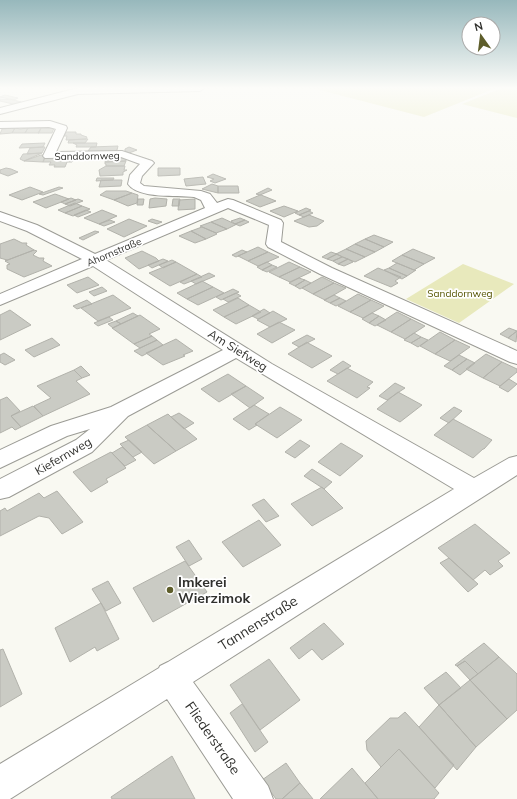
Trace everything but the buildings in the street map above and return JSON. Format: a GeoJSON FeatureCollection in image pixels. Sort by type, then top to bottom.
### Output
{"type":"FeatureCollection","features":[{"type":"Feature","properties":{"kind":"street","name":"Sanddornweg"},"geometry":{"type":"LineString","coordinates":[[54,125],[62,128],[49,156],[122,154],[148,163],[136,175],[134,184],[138,188],[147,190],[188,192],[208,199],[211,203],[210,206],[222,205],[276,223],[273,244],[326,271],[517,358]]}},
{"type":"Feature","properties":{"kind":"street","name":"Ahornstraße"},"geometry":{"type":"LineString","coordinates":[[0,300],[222,205]]}},
{"type":"Feature","properties":{"kind":"street","name":"Am Siefweg"},"geometry":{"type":"LineString","coordinates":[[0,216],[32,229],[96,259],[237,350],[474,489]]}},
{"type":"Feature","properties":{"kind":"street","name":"Kiefernweg"},"geometry":{"type":"LineString","coordinates":[[0,460],[59,431],[119,412],[237,350]]}},
{"type":"Feature","properties":{"kind":"street","name":"Kiefernweg"},"geometry":{"type":"LineString","coordinates":[[0,490],[84,446],[119,412]]}},
{"type":"Feature","properties":{"kind":"street","name":"Tannenstraße"},"geometry":{"type":"LineString","coordinates":[[0,785],[171,677],[474,489],[517,464]]}},
{"type":"Feature","properties":{"kind":"street","name":"Fliederstraße"},"geometry":{"type":"LineString","coordinates":[[171,677],[255,799]]}},
{"type":"Feature","properties":{"kind":"green space","name":"Sanddornweg"},"geometry":{"type":"Polygon","coordinates":[[[463,264],[514,284],[459,323],[406,299],[463,264]]]}},
{"type":"Feature","properties":{"kind":"place","name":"Imkerei Wierzimok"},"geometry":{"type":"Point","coordinates":[170,590]}}]}
